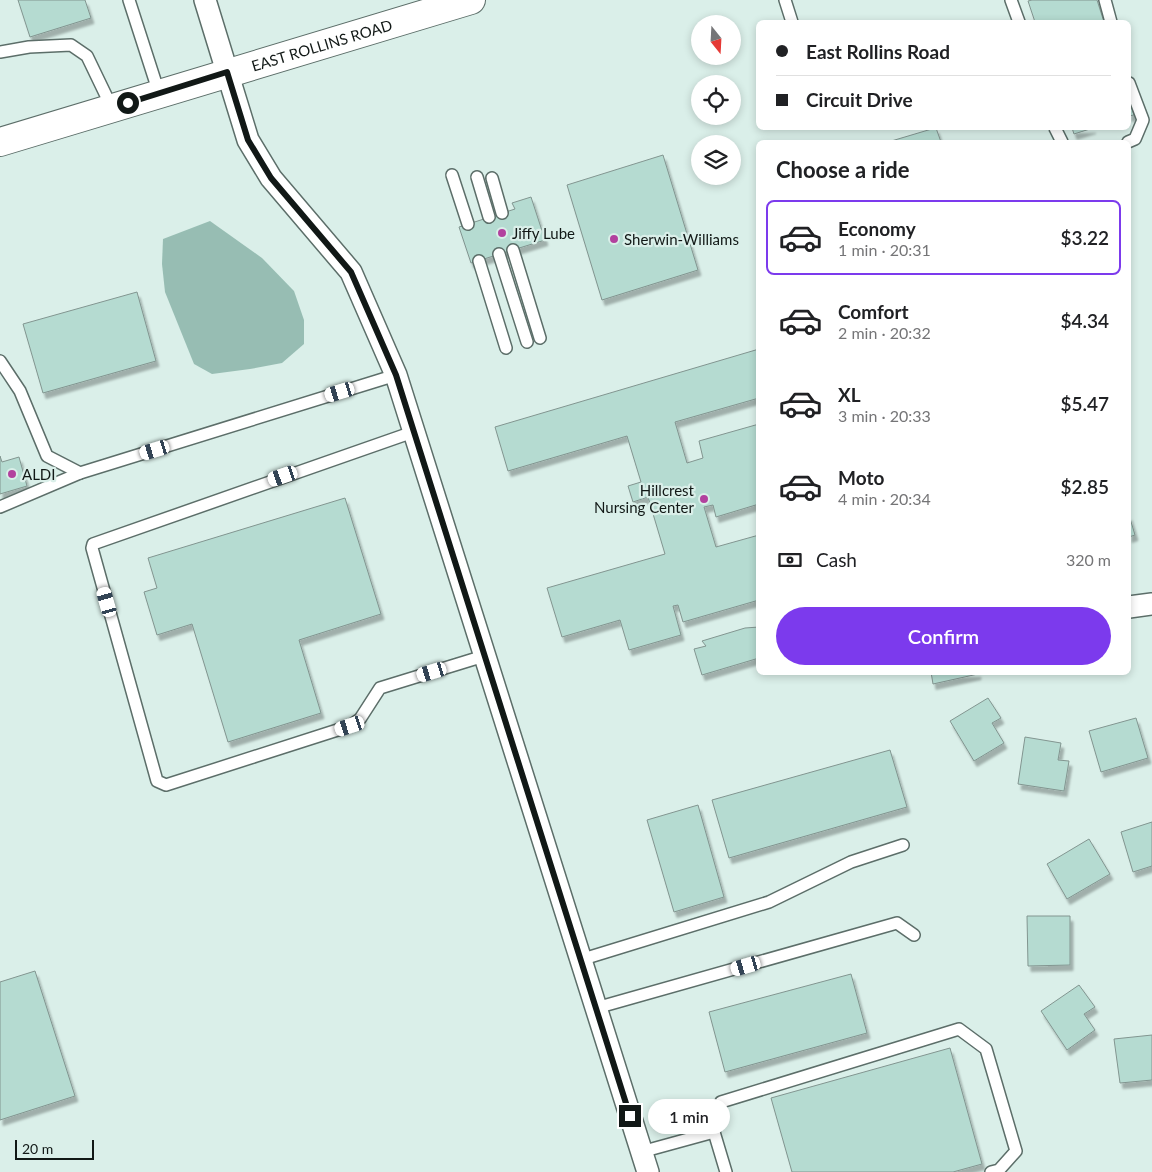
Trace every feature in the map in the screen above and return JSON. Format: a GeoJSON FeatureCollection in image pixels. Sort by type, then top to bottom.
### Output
{"type":"FeatureCollection","features":[{"type":"Feature","properties":{"kind":"main road","name":"EAST ROLLINS ROAD"},"geometry":{"type":"LineString","coordinates":[[0,142],[471,0]]}},
{"type":"Feature","properties":{"kind":"street"},"geometry":{"type":"LineString","coordinates":[[205,0],[248,140],[271,178],[351,272],[396,375],[644,1162]]}},
{"type":"Feature","properties":{"kind":"street"},"geometry":{"type":"LineString","coordinates":[[1131,607],[1152,604]]}},
{"type":"Feature","properties":{"kind":"lane"},"geometry":{"type":"LineString","coordinates":[[129,0],[159,93]]}},
{"type":"Feature","properties":{"kind":"lane"},"geometry":{"type":"LineString","coordinates":[[785,0],[791,20]]}},
{"type":"Feature","properties":{"kind":"lane"},"geometry":{"type":"LineString","coordinates":[[1010,0],[1018,20]]}},
{"type":"Feature","properties":{"kind":"lane"},"geometry":{"type":"LineString","coordinates":[[1105,0],[1110,20]]}},
{"type":"Feature","properties":{"kind":"lane"},"geometry":{"type":"LineString","coordinates":[[0,52],[30,47],[71,45],[87,56],[112,108]]}},
{"type":"Feature","properties":{"kind":"lane"},"geometry":{"type":"LineString","coordinates":[[1131,88],[1143,120],[1135,138],[1131,140]]}},
{"type":"Feature","properties":{"kind":"lane"},"geometry":{"type":"LineString","coordinates":[[452,175],[468,224]]}},
{"type":"Feature","properties":{"kind":"lane"},"geometry":{"type":"LineString","coordinates":[[477,177],[489,218]]}},
{"type":"Feature","properties":{"kind":"lane"},"geometry":{"type":"LineString","coordinates":[[492,178],[502,213]]}},
{"type":"Feature","properties":{"kind":"lane"},"geometry":{"type":"LineString","coordinates":[[513,250],[540,338]]}},
{"type":"Feature","properties":{"kind":"lane"},"geometry":{"type":"LineString","coordinates":[[499,254],[527,342]]}},
{"type":"Feature","properties":{"kind":"lane"},"geometry":{"type":"LineString","coordinates":[[479,261],[506,348]]}},
{"type":"Feature","properties":{"kind":"lane"},"geometry":{"type":"LineString","coordinates":[[0,361],[20,391],[48,456],[80,473]]}},
{"type":"Feature","properties":{"kind":"lane"},"geometry":{"type":"LineString","coordinates":[[0,506],[80,473],[396,375]]}},
{"type":"Feature","properties":{"kind":"lane"},"geometry":{"type":"LineString","coordinates":[[413,432],[93,544],[92,548],[157,781],[166,785],[350,726],[360,719],[380,688],[484,656]]}},
{"type":"Feature","properties":{"kind":"lane"},"geometry":{"type":"LineString","coordinates":[[580,960],[769,902],[851,862],[903,845]]}},
{"type":"Feature","properties":{"kind":"lane"},"geometry":{"type":"LineString","coordinates":[[596,1008],[897,923],[914,935]]}},
{"type":"Feature","properties":{"kind":"lane"},"geometry":{"type":"LineString","coordinates":[[726,1172],[714,1132],[721,1102],[959,1029],[986,1049],[1016,1151],[999,1170],[991,1172]]}},
{"type":"Feature","properties":{"kind":"lane"},"geometry":{"type":"LineString","coordinates":[[644,1162],[714,1132]]}},
{"type":"Feature","properties":{"kind":"shaded area"},"geometry":{"type":"Polygon","coordinates":[[[210,221],[262,258],[294,291],[304,320],[304,344],[282,363],[212,374],[194,364],[165,292],[162,264],[163,239],[210,221]]]}},
{"type":"Feature","properties":{"kind":"building"},"geometry":{"type":"Polygon","coordinates":[[[18,0],[85,0],[91,18],[30,37],[18,0]]]}},
{"type":"Feature","properties":{"kind":"building"},"geometry":{"type":"Polygon","coordinates":[[[1097,0],[1103,20],[1034,20],[1028,1],[1097,0]]]}},
{"type":"Feature","properties":{"kind":"building"},"geometry":{"type":"Polygon","coordinates":[[[928,130],[937,130],[940,140],[895,140],[928,130]]]}},
{"type":"Feature","properties":{"kind":"building"},"geometry":{"type":"Polygon","coordinates":[[[1073,130],[1087,130],[1074,134],[1073,130]]]}},
{"type":"Feature","properties":{"kind":"building"},"geometry":{"type":"Polygon","coordinates":[[[663,155],[698,270],[602,300],[567,185],[663,155]]]}},
{"type":"Feature","properties":{"kind":"building","name":"Jiffy Lube"},"geometry":{"type":"Polygon","coordinates":[[[531,197],[545,240],[471,263],[459,227],[515,209],[512,203],[531,197]]]}},
{"type":"Feature","properties":{"kind":"building"},"geometry":{"type":"Polygon","coordinates":[[[137,292],[156,361],[43,393],[23,324],[137,292]]]}},
{"type":"Feature","properties":{"kind":"building","name":"Hillcrest Nursing Center"},"geometry":{"type":"Polygon","coordinates":[[[756,350],[756,399],[675,422],[687,463],[703,458],[699,441],[756,425],[756,505],[716,517],[713,505],[704,507],[716,547],[756,536],[756,601],[683,622],[678,605],[673,606],[681,635],[629,650],[620,620],[562,637],[547,588],[665,554],[648,497],[633,502],[628,486],[641,482],[627,436],[508,471],[495,427],[756,350]]]}},
{"type":"Feature","properties":{"kind":"building","name":"ALDI"},"geometry":{"type":"Polygon","coordinates":[[[0,456],[2,462],[19,457],[27,486],[0,494],[0,456]]]}},
{"type":"Feature","properties":{"kind":"building"},"geometry":{"type":"Polygon","coordinates":[[[345,498],[381,614],[299,640],[321,713],[228,742],[192,624],[157,635],[144,592],[157,588],[148,558],[345,498]]]}},
{"type":"Feature","properties":{"kind":"building"},"geometry":{"type":"Polygon","coordinates":[[[1131,522],[1135,535],[1131,536],[1131,522]]]}},
{"type":"Feature","properties":{"kind":"building"},"geometry":{"type":"Polygon","coordinates":[[[756,627],[756,659],[702,675],[694,649],[706,646],[702,641],[745,628],[756,627]]]}},
{"type":"Feature","properties":{"kind":"building"},"geometry":{"type":"Polygon","coordinates":[[[932,675],[974,675],[933,684],[932,675]]]}},
{"type":"Feature","properties":{"kind":"building"},"geometry":{"type":"Polygon","coordinates":[[[988,698],[1001,718],[992,723],[1004,743],[974,761],[950,721],[988,698]]]}},
{"type":"Feature","properties":{"kind":"building"},"geometry":{"type":"Polygon","coordinates":[[[1136,718],[1148,758],[1101,772],[1089,731],[1136,718]]]}},
{"type":"Feature","properties":{"kind":"building"},"geometry":{"type":"Polygon","coordinates":[[[1025,737],[1061,743],[1058,760],[1069,761],[1064,791],[1018,784],[1025,737]]]}},
{"type":"Feature","properties":{"kind":"building"},"geometry":{"type":"Polygon","coordinates":[[[890,750],[907,807],[729,858],[712,800],[890,750]]]}},
{"type":"Feature","properties":{"kind":"building"},"geometry":{"type":"Polygon","coordinates":[[[698,805],[724,897],[674,912],[647,820],[698,805]]]}},
{"type":"Feature","properties":{"kind":"building"},"geometry":{"type":"Polygon","coordinates":[[[1152,822],[1152,866],[1133,872],[1121,832],[1152,822]]]}},
{"type":"Feature","properties":{"kind":"building"},"geometry":{"type":"Polygon","coordinates":[[[1089,839],[1110,874],[1067,899],[1047,864],[1089,839]]]}},
{"type":"Feature","properties":{"kind":"building"},"geometry":{"type":"Polygon","coordinates":[[[1027,916],[1070,916],[1070,965],[1028,966],[1027,916]]]}},
{"type":"Feature","properties":{"kind":"building"},"geometry":{"type":"Polygon","coordinates":[[[35,971],[75,1096],[0,1120],[0,982],[35,971]]]}},
{"type":"Feature","properties":{"kind":"building"},"geometry":{"type":"Polygon","coordinates":[[[851,974],[867,1033],[725,1072],[709,1012],[851,974]]]}},
{"type":"Feature","properties":{"kind":"building"},"geometry":{"type":"Polygon","coordinates":[[[1079,985],[1095,1007],[1084,1014],[1095,1030],[1067,1050],[1041,1011],[1079,985]]]}},
{"type":"Feature","properties":{"kind":"building"},"geometry":{"type":"Polygon","coordinates":[[[1152,1035],[1152,1080],[1120,1083],[1114,1039],[1152,1035]]]}},
{"type":"Feature","properties":{"kind":"building"},"geometry":{"type":"Polygon","coordinates":[[[950,1048],[982,1164],[953,1172],[792,1172],[771,1098],[950,1048]]]}},
{"type":"Feature","properties":{"kind":"place","name":"Jiffy Lube"},"geometry":{"type":"Point","coordinates":[502,233]}},
{"type":"Feature","properties":{"kind":"place","name":"Sherwin-Williams"},"geometry":{"type":"Point","coordinates":[614,239]}},
{"type":"Feature","properties":{"kind":"place","name":"ALDI"},"geometry":{"type":"Point","coordinates":[12,474]}},
{"type":"Feature","properties":{"kind":"place","name":"Hillcrest Nursing Center"},"geometry":{"type":"Point","coordinates":[704,499]}},
{"type":"Feature","properties":{"kind":"route"},"geometry":{"type":"LineString","coordinates":[[128,103],[227,72],[248,140],[271,178],[351,272],[396,375],[449,548],[630,1116]]}}]}
